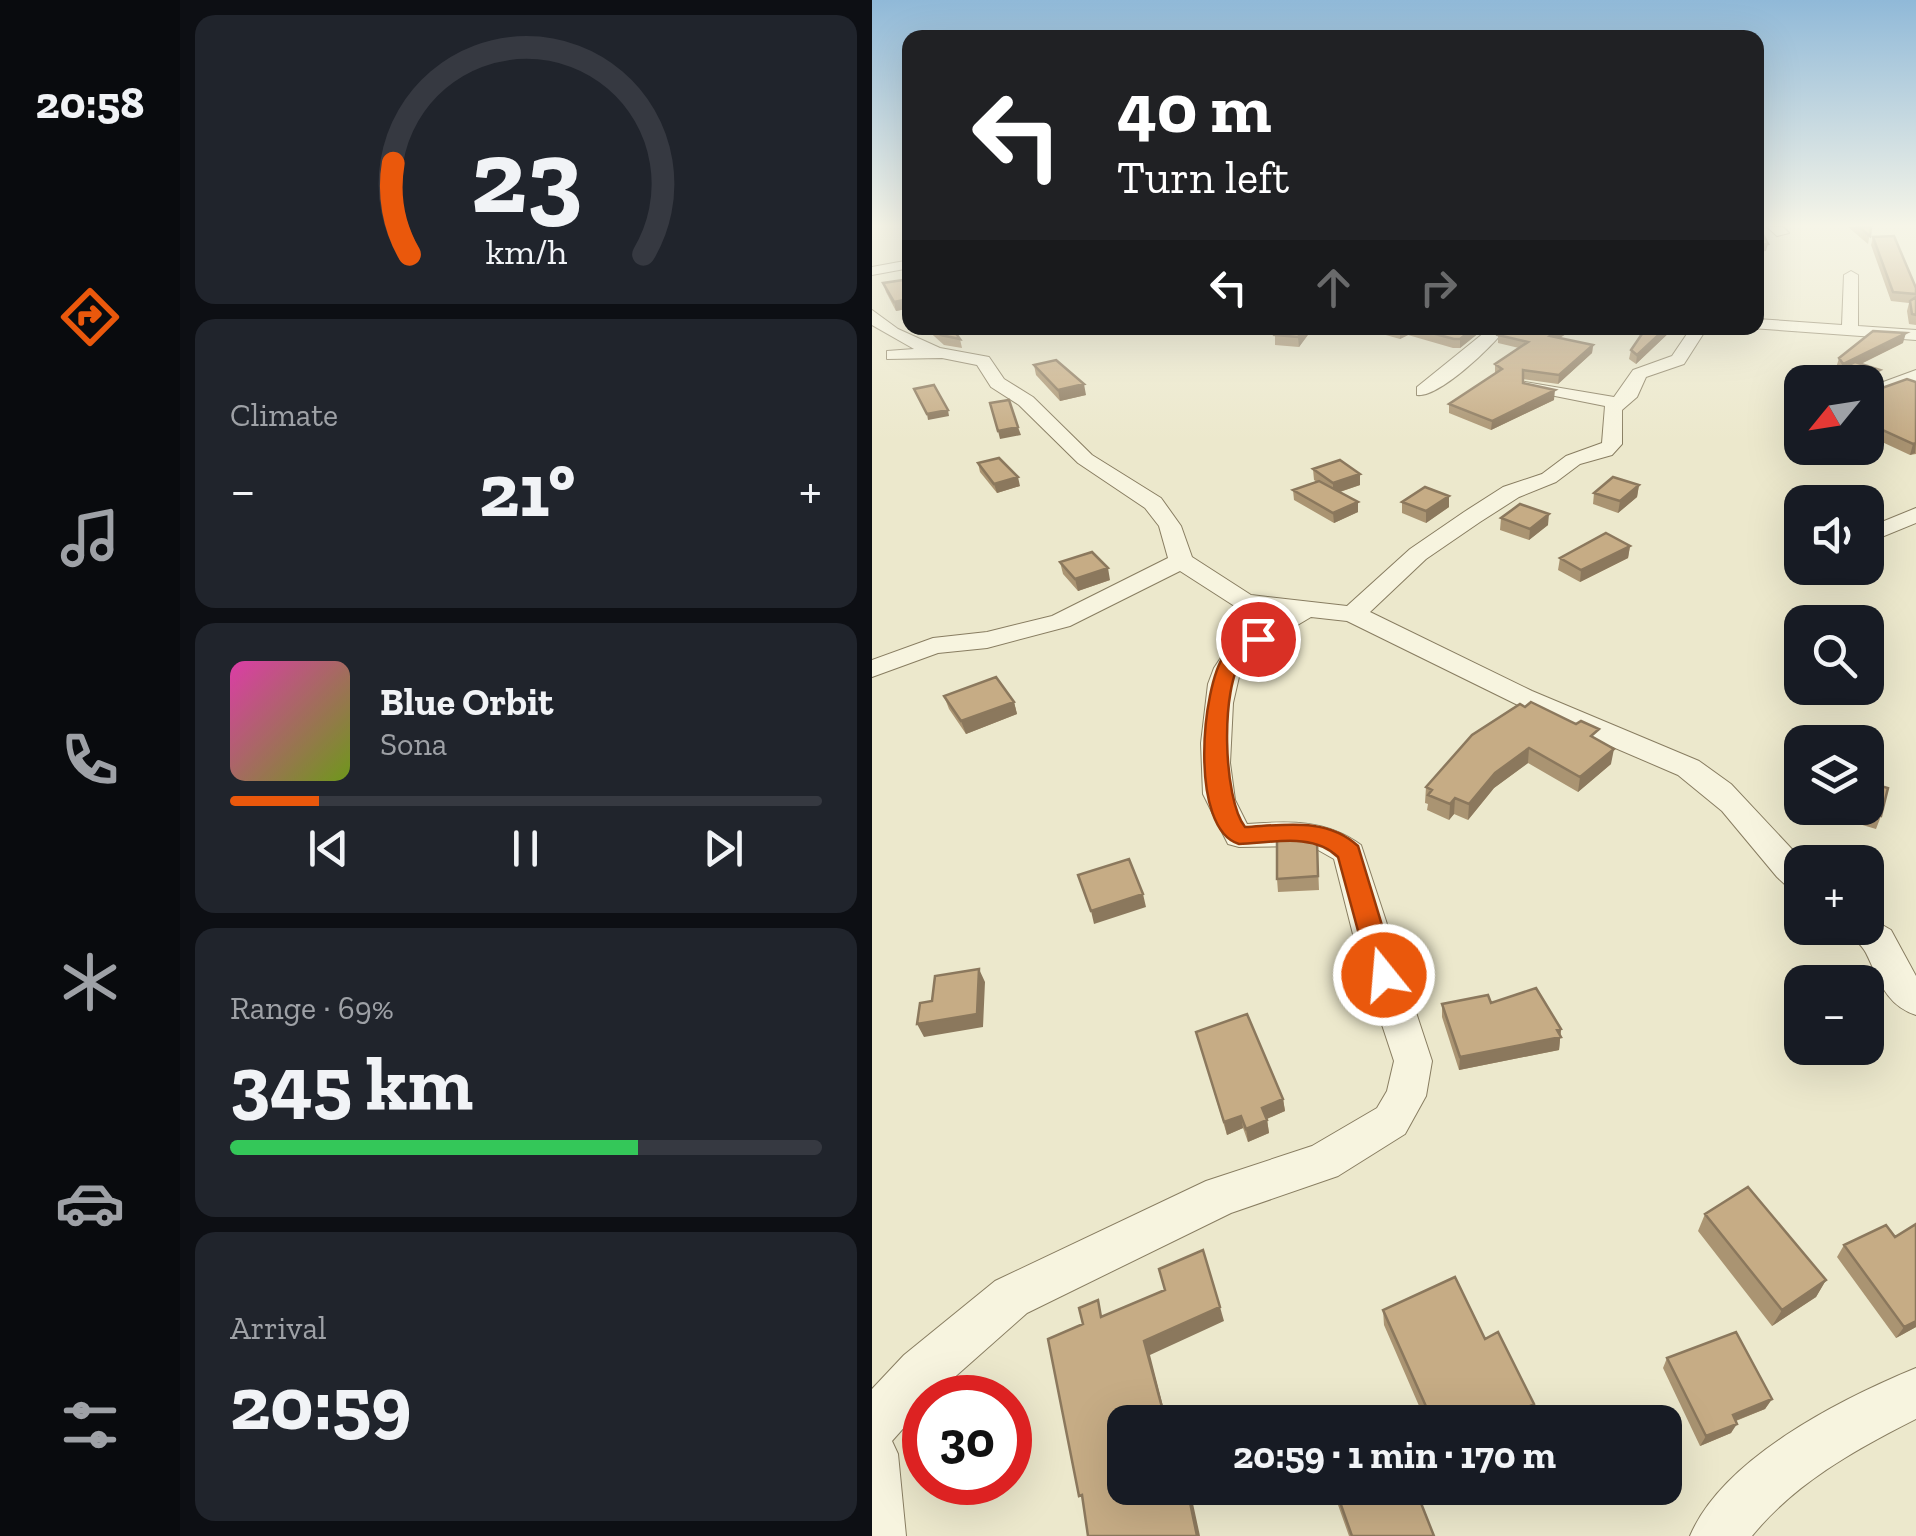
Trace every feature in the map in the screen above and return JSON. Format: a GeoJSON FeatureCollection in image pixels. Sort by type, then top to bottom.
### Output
{"type":"FeatureCollection","features":[{"type":"Feature","properties":{"kind":"street"},"geometry":{"type":"LineString","coordinates":[[1850,328],[1851,299]]}},
{"type":"Feature","properties":{"kind":"street"},"geometry":{"type":"LineString","coordinates":[[875,320],[901,320]]}},
{"type":"Feature","properties":{"kind":"street"},"geometry":{"type":"LineString","coordinates":[[875,320],[910,343],[942,354],[983,361],[997,383],[1026,401],[1084,459],[1153,503],[1170,526],[1180,561],[1245,602],[1353,614],[1546,708],[1642,746],[1707,780],[1751,822],[1784,865]]}},
{"type":"Feature","properties":{"kind":"street"},"geometry":{"type":"LineString","coordinates":[[1764,324],[1916,335]]}},
{"type":"Feature","properties":{"kind":"street"},"geometry":{"type":"LineString","coordinates":[[1424,391],[1438,376],[1472,356],[1492,335]]}},
{"type":"Feature","properties":{"kind":"street"},"geometry":{"type":"LineString","coordinates":[[1353,614],[1418,554],[1472,517],[1511,492],[1549,478],[1573,460],[1605,450],[1612,444],[1613,408],[1630,393],[1639,374],[1684,354],[1695,335]]}},
{"type":"Feature","properties":{"kind":"street"},"geometry":{"type":"LineString","coordinates":[[893,356],[911,347],[910,343]]}},
{"type":"Feature","properties":{"kind":"street"},"geometry":{"type":"LineString","coordinates":[[872,360],[942,354]]}},
{"type":"Feature","properties":{"kind":"street"},"geometry":{"type":"LineString","coordinates":[[1884,387],[1916,375]]}},
{"type":"Feature","properties":{"kind":"street"},"geometry":{"type":"LineString","coordinates":[[1531,386],[1617,403]]}},
{"type":"Feature","properties":{"kind":"street"},"geometry":{"type":"LineString","coordinates":[[1884,529],[1916,515]]}},
{"type":"Feature","properties":{"kind":"street"},"geometry":{"type":"LineString","coordinates":[[872,669],[933,646],[987,640],[1062,621],[1180,561]]}},
{"type":"Feature","properties":{"kind":"street"},"geometry":{"type":"LineString","coordinates":[[872,1426],[921,1372],[1011,1297],[1221,1196],[1323,1162],[1391,1121],[1406,1096],[1413,1061],[1374,946],[1349,853],[1339,843],[1311,832],[1239,836],[1228,822],[1218,794],[1216,728],[1225,674],[1235,654],[1306,609]]}},
{"type":"Feature","properties":{"kind":"street"},"geometry":{"type":"LineString","coordinates":[[1881,945],[1894,978],[1916,1000]]}},
{"type":"Feature","properties":{"kind":"street"},"geometry":{"type":"LineString","coordinates":[[1717,1536],[1747,1498],[1795,1456],[1916,1392]]}},
{"type":"Feature","properties":{"kind":"street"},"geometry":{"type":"LineString","coordinates":[[872,1454],[879,1536]]}},
{"type":"Feature","properties":{"kind":"building"},"geometry":{"type":"Polygon","coordinates":[[[1916,299],[1916,315],[1912,314],[1910,301],[1916,299]]]}},
{"type":"Feature","properties":{"kind":"building"},"geometry":{"type":"Polygon","coordinates":[[[1873,331],[1906,333],[1843,364],[1839,358],[1873,331]]]}},
{"type":"Feature","properties":{"kind":"building"},"geometry":{"type":"Polygon","coordinates":[[[1439,335],[1465,335],[1454,339],[1439,335]]]}},
{"type":"Feature","properties":{"kind":"building"},"geometry":{"type":"Polygon","coordinates":[[[1498,335],[1552,335],[1593,345],[1559,375],[1523,370],[1523,383],[1555,390],[1492,421],[1449,404],[1502,369],[1495,364],[1528,342],[1498,335]]]}},
{"type":"Feature","properties":{"kind":"building"},"geometry":{"type":"Polygon","coordinates":[[[1641,335],[1658,335],[1637,355],[1631,350],[1641,335]]]}},
{"type":"Feature","properties":{"kind":"building"},"geometry":{"type":"Polygon","coordinates":[[[1056,360],[1084,384],[1058,390],[1034,365],[1056,360]]]}},
{"type":"Feature","properties":{"kind":"building"},"geometry":{"type":"Polygon","coordinates":[[[1907,379],[1916,382],[1913,444],[1884,431],[1884,387],[1907,379]]]}},
{"type":"Feature","properties":{"kind":"building"},"geometry":{"type":"Polygon","coordinates":[[[934,385],[948,410],[927,414],[914,389],[934,385]]]}},
{"type":"Feature","properties":{"kind":"building"},"geometry":{"type":"Polygon","coordinates":[[[1009,400],[1018,427],[998,431],[990,403],[1009,400]]]}},
{"type":"Feature","properties":{"kind":"building"},"geometry":{"type":"Polygon","coordinates":[[[999,458],[1018,477],[994,484],[978,463],[999,458]]]}},
{"type":"Feature","properties":{"kind":"building"},"geometry":{"type":"Polygon","coordinates":[[[1340,460],[1360,474],[1333,483],[1313,469],[1340,460]]]}},
{"type":"Feature","properties":{"kind":"building"},"geometry":{"type":"Polygon","coordinates":[[[1613,477],[1639,485],[1620,501],[1594,493],[1613,477]]]}},
{"type":"Feature","properties":{"kind":"building"},"geometry":{"type":"Polygon","coordinates":[[[1319,481],[1358,502],[1333,513],[1293,490],[1319,481]]]}},
{"type":"Feature","properties":{"kind":"building"},"geometry":{"type":"Polygon","coordinates":[[[1425,487],[1449,496],[1426,511],[1402,502],[1425,487]]]}},
{"type":"Feature","properties":{"kind":"building"},"geometry":{"type":"Polygon","coordinates":[[[1520,504],[1549,514],[1530,529],[1501,518],[1520,504]]]}},
{"type":"Feature","properties":{"kind":"building"},"geometry":{"type":"Polygon","coordinates":[[[1606,533],[1630,546],[1581,570],[1560,558],[1606,533]]]}},
{"type":"Feature","properties":{"kind":"building"},"geometry":{"type":"Polygon","coordinates":[[[1092,552],[1108,568],[1075,579],[1060,562],[1092,552]]]}},
{"type":"Feature","properties":{"kind":"building"},"geometry":{"type":"Polygon","coordinates":[[[996,677],[1014,702],[961,721],[944,696],[996,677]]]}},
{"type":"Feature","properties":{"kind":"building"},"geometry":{"type":"Polygon","coordinates":[[[1531,702],[1576,724],[1581,721],[1599,729],[1591,736],[1614,749],[1580,777],[1529,748],[1495,773],[1469,804],[1455,798],[1450,804],[1428,795],[1432,790],[1426,787],[1472,735],[1520,704],[1525,707],[1531,702]]]}},
{"type":"Feature","properties":{"kind":"building"},"geometry":{"type":"Polygon","coordinates":[[[1277,840],[1317,841],[1318,876],[1277,879],[1277,840]]]}},
{"type":"Feature","properties":{"kind":"building"},"geometry":{"type":"Polygon","coordinates":[[[1129,859],[1143,894],[1091,911],[1078,875],[1129,859]]]}},
{"type":"Feature","properties":{"kind":"building"},"geometry":{"type":"Polygon","coordinates":[[[979,969],[977,1014],[917,1024],[920,1003],[932,1001],[935,976],[979,969]]]}},
{"type":"Feature","properties":{"kind":"building"},"geometry":{"type":"Polygon","coordinates":[[[1536,988],[1561,1029],[1557,1030],[1561,1037],[1460,1057],[1442,1004],[1488,995],[1491,1003],[1536,988]]]}},
{"type":"Feature","properties":{"kind":"building"},"geometry":{"type":"Polygon","coordinates":[[[1247,1014],[1283,1099],[1262,1108],[1267,1120],[1246,1129],[1241,1116],[1224,1122],[1196,1032],[1247,1014]]]}},
{"type":"Feature","properties":{"kind":"building"},"geometry":{"type":"Polygon","coordinates":[[[1748,1187],[1826,1280],[1782,1310],[1705,1214],[1748,1187]]]}},
{"type":"Feature","properties":{"kind":"building"},"geometry":{"type":"Polygon","coordinates":[[[1916,1224],[1916,1321],[1904,1327],[1844,1245],[1886,1225],[1895,1237],[1916,1224]]]}},
{"type":"Feature","properties":{"kind":"building"},"geometry":{"type":"Polygon","coordinates":[[[1203,1250],[1220,1307],[1144,1341],[1161,1405],[1107,1405],[1107,1505],[1191,1505],[1197,1536],[1088,1536],[1048,1339],[1083,1324],[1079,1308],[1098,1300],[1101,1317],[1165,1290],[1159,1269],[1203,1250]]]}},
{"type":"Feature","properties":{"kind":"building"},"geometry":{"type":"Polygon","coordinates":[[[1455,1277],[1485,1339],[1498,1332],[1534,1404],[1425,1405],[1383,1310],[1455,1277]]]}},
{"type":"Feature","properties":{"kind":"building"},"geometry":{"type":"Polygon","coordinates":[[[1736,1332],[1772,1399],[1733,1415],[1737,1424],[1706,1436],[1667,1358],[1736,1332]]]}},
{"type":"Feature","properties":{"kind":"building"},"geometry":{"type":"Polygon","coordinates":[[[1341,1505],[1422,1505],[1434,1536],[1352,1536],[1341,1505]]]}},
{"type":"Feature","properties":{"kind":"route"},"geometry":{"type":"LineString","coordinates":[[1258,639],[1235,654],[1225,674],[1216,728],[1218,794],[1228,822],[1239,836],[1311,832],[1339,843],[1349,853],[1384,975]]}}]}
